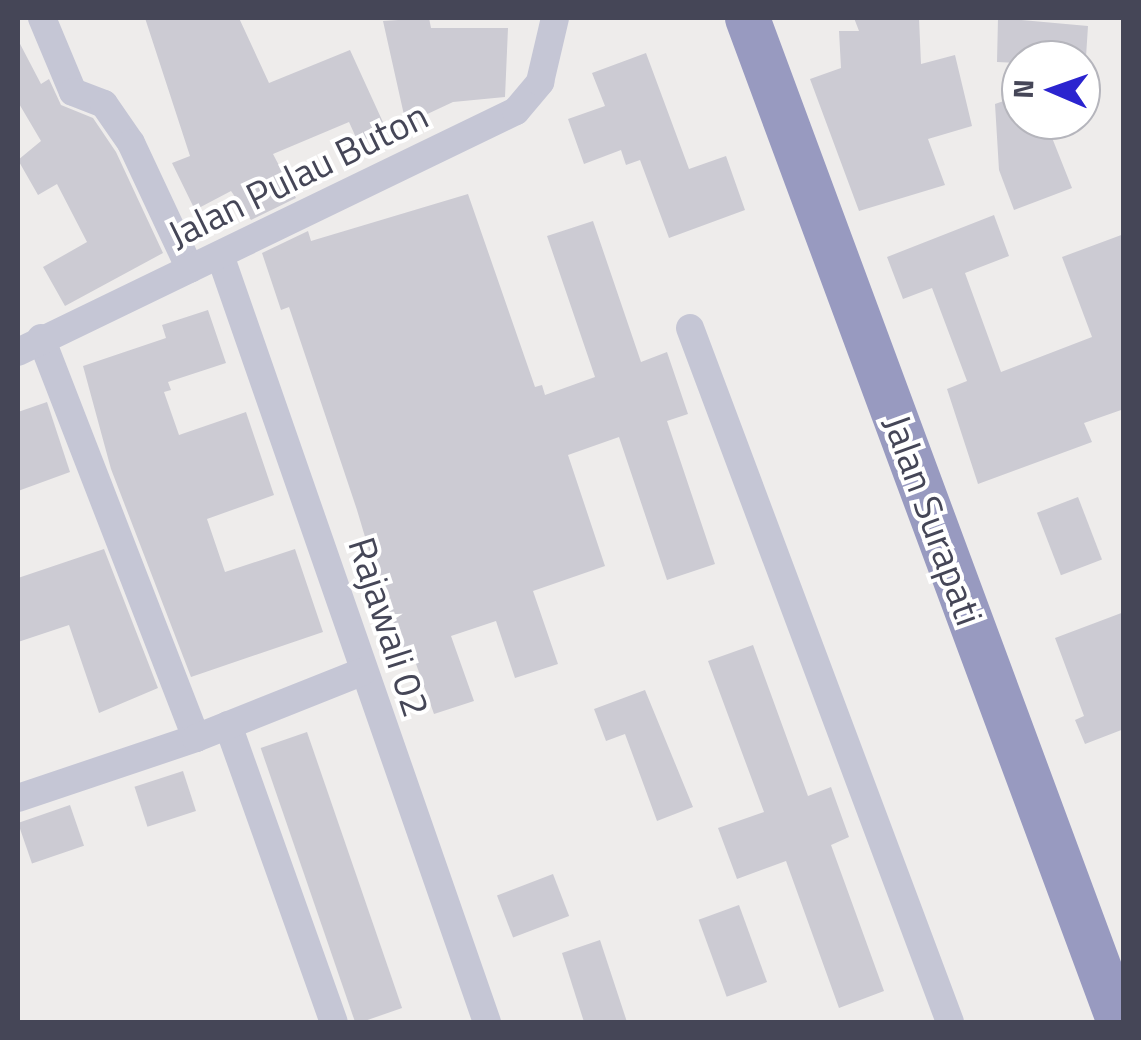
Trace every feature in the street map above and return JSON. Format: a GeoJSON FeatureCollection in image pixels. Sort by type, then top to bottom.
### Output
{"type":"FeatureCollection","features":[{"type":"Feature","properties":{"kind":"highway","name":"Jalan Surapati"},"geometry":{"type":"LineString","coordinates":[[748,18],[1119,1022]]}},
{"type":"Feature","properties":{"kind":"street"},"geometry":{"type":"LineString","coordinates":[[42,18],[73,92],[109,110],[131,143],[190,269]]}},
{"type":"Feature","properties":{"kind":"street","name":"Jalan Pulau Buton"},"geometry":{"type":"LineString","coordinates":[[29,345],[516,112],[540,82],[555,18]]}},
{"type":"Feature","properties":{"kind":"street","name":"Rajawali 02"},"geometry":{"type":"LineString","coordinates":[[220,255],[480,1020]]}},
{"type":"Feature","properties":{"kind":"street"},"geometry":{"type":"LineString","coordinates":[[690,328],[950,1022]]}},
{"type":"Feature","properties":{"kind":"street"},"geometry":{"type":"LineString","coordinates":[[29,345],[196,738]]}},
{"type":"Feature","properties":{"kind":"street"},"geometry":{"type":"LineString","coordinates":[[18,798],[196,738],[362,672]]}},
{"type":"Feature","properties":{"kind":"street"},"geometry":{"type":"LineString","coordinates":[[228,726],[334,1022]]}},
{"type":"Feature","properties":{"kind":"building"},"geometry":{"type":"Polygon","coordinates":[[[145,18],[239,18],[269,83],[350,50],[387,131],[358,142],[349,122],[273,154],[296,198],[251,220],[231,191],[195,210],[172,163],[190,156],[145,18]]]}},
{"type":"Feature","properties":{"kind":"building"},"geometry":{"type":"Polygon","coordinates":[[[429,18],[431,28],[508,28],[505,97],[453,102],[406,124],[383,21],[429,18]]]}},
{"type":"Feature","properties":{"kind":"building"},"geometry":{"type":"Polygon","coordinates":[[[854,18],[919,18],[921,64],[955,55],[972,126],[928,139],[945,185],[859,211],[810,79],[841,68],[839,31],[859,31],[854,18]]]}},
{"type":"Feature","properties":{"kind":"building"},"geometry":{"type":"Polygon","coordinates":[[[998,18],[1088,26],[1087,40],[1001,40],[1001,62],[997,62],[998,18]]]}},
{"type":"Feature","properties":{"kind":"building"},"geometry":{"type":"Polygon","coordinates":[[[18,40],[41,84],[49,79],[61,105],[93,118],[116,152],[163,253],[65,306],[43,267],[87,242],[57,184],[38,195],[18,160],[41,141],[18,102],[18,40]]]}},
{"type":"Feature","properties":{"kind":"building"},"geometry":{"type":"Polygon","coordinates":[[[646,53],[689,169],[726,156],[745,210],[669,238],[640,160],[626,165],[621,150],[584,164],[568,119],[605,106],[592,73],[646,53]]]}},
{"type":"Feature","properties":{"kind":"building"},"geometry":{"type":"Polygon","coordinates":[[[1001,102],[1001,140],[1053,140],[1072,188],[1014,210],[999,170],[995,104],[1001,102]]]}},
{"type":"Feature","properties":{"kind":"building"},"geometry":{"type":"Polygon","coordinates":[[[468,194],[535,387],[542,385],[545,395],[595,377],[547,236],[593,221],[641,362],[667,352],[688,414],[667,421],[715,564],[667,580],[619,437],[568,455],[605,566],[533,591],[558,664],[515,678],[496,621],[451,636],[474,701],[434,714],[411,650],[394,656],[371,590],[380,587],[357,510],[289,307],[281,310],[262,253],[308,231],[311,241],[468,194]]]}},
{"type":"Feature","properties":{"kind":"building"},"geometry":{"type":"Polygon","coordinates":[[[994,215],[1009,256],[965,273],[1001,372],[1092,337],[1062,257],[1124,234],[1124,409],[1084,423],[1092,442],[978,484],[947,389],[967,381],[932,288],[903,299],[887,257],[994,215]]]}},
{"type":"Feature","properties":{"kind":"building"},"geometry":{"type":"Polygon","coordinates":[[[208,310],[226,363],[168,382],[171,390],[164,392],[179,435],[246,412],[274,495],[207,519],[225,572],[295,549],[323,632],[191,677],[111,469],[83,366],[166,338],[162,325],[208,310]]]}},
{"type":"Feature","properties":{"kind":"building"},"geometry":{"type":"Polygon","coordinates":[[[47,402],[70,472],[18,491],[18,412],[47,402]]]}},
{"type":"Feature","properties":{"kind":"building"},"geometry":{"type":"Polygon","coordinates":[[[1078,497],[1102,560],[1061,575],[1037,513],[1078,497]]]}},
{"type":"Feature","properties":{"kind":"building"},"geometry":{"type":"Polygon","coordinates":[[[104,549],[158,688],[99,713],[69,625],[18,642],[18,578],[104,549]]]}},
{"type":"Feature","properties":{"kind":"building"},"geometry":{"type":"Polygon","coordinates":[[[1124,612],[1124,729],[1085,744],[1075,720],[1084,716],[1055,638],[1124,612]]]}},
{"type":"Feature","properties":{"kind":"building"},"geometry":{"type":"Polygon","coordinates":[[[753,645],[808,796],[831,787],[849,837],[831,845],[884,991],[839,1008],[786,861],[737,879],[718,828],[764,812],[708,661],[753,645]]]}},
{"type":"Feature","properties":{"kind":"building"},"geometry":{"type":"Polygon","coordinates":[[[645,690],[693,807],[657,821],[625,734],[606,741],[594,709],[645,690]]]}},
{"type":"Feature","properties":{"kind":"building"},"geometry":{"type":"Polygon","coordinates":[[[307,732],[402,1008],[355,1022],[261,748],[307,732]]]}},
{"type":"Feature","properties":{"kind":"building"},"geometry":{"type":"Polygon","coordinates":[[[183,771],[196,811],[147,827],[134,787],[183,771]]]}},
{"type":"Feature","properties":{"kind":"building"},"geometry":{"type":"Polygon","coordinates":[[[70,805],[84,846],[32,864],[18,823],[70,805]]]}},
{"type":"Feature","properties":{"kind":"building"},"geometry":{"type":"Polygon","coordinates":[[[553,874],[569,916],[513,938],[497,896],[553,874]]]}},
{"type":"Feature","properties":{"kind":"building"},"geometry":{"type":"Polygon","coordinates":[[[739,905],[767,982],[727,997],[699,920],[739,905]]]}},
{"type":"Feature","properties":{"kind":"building"},"geometry":{"type":"Polygon","coordinates":[[[600,940],[627,1022],[584,1022],[562,953],[600,940]]]}}]}
